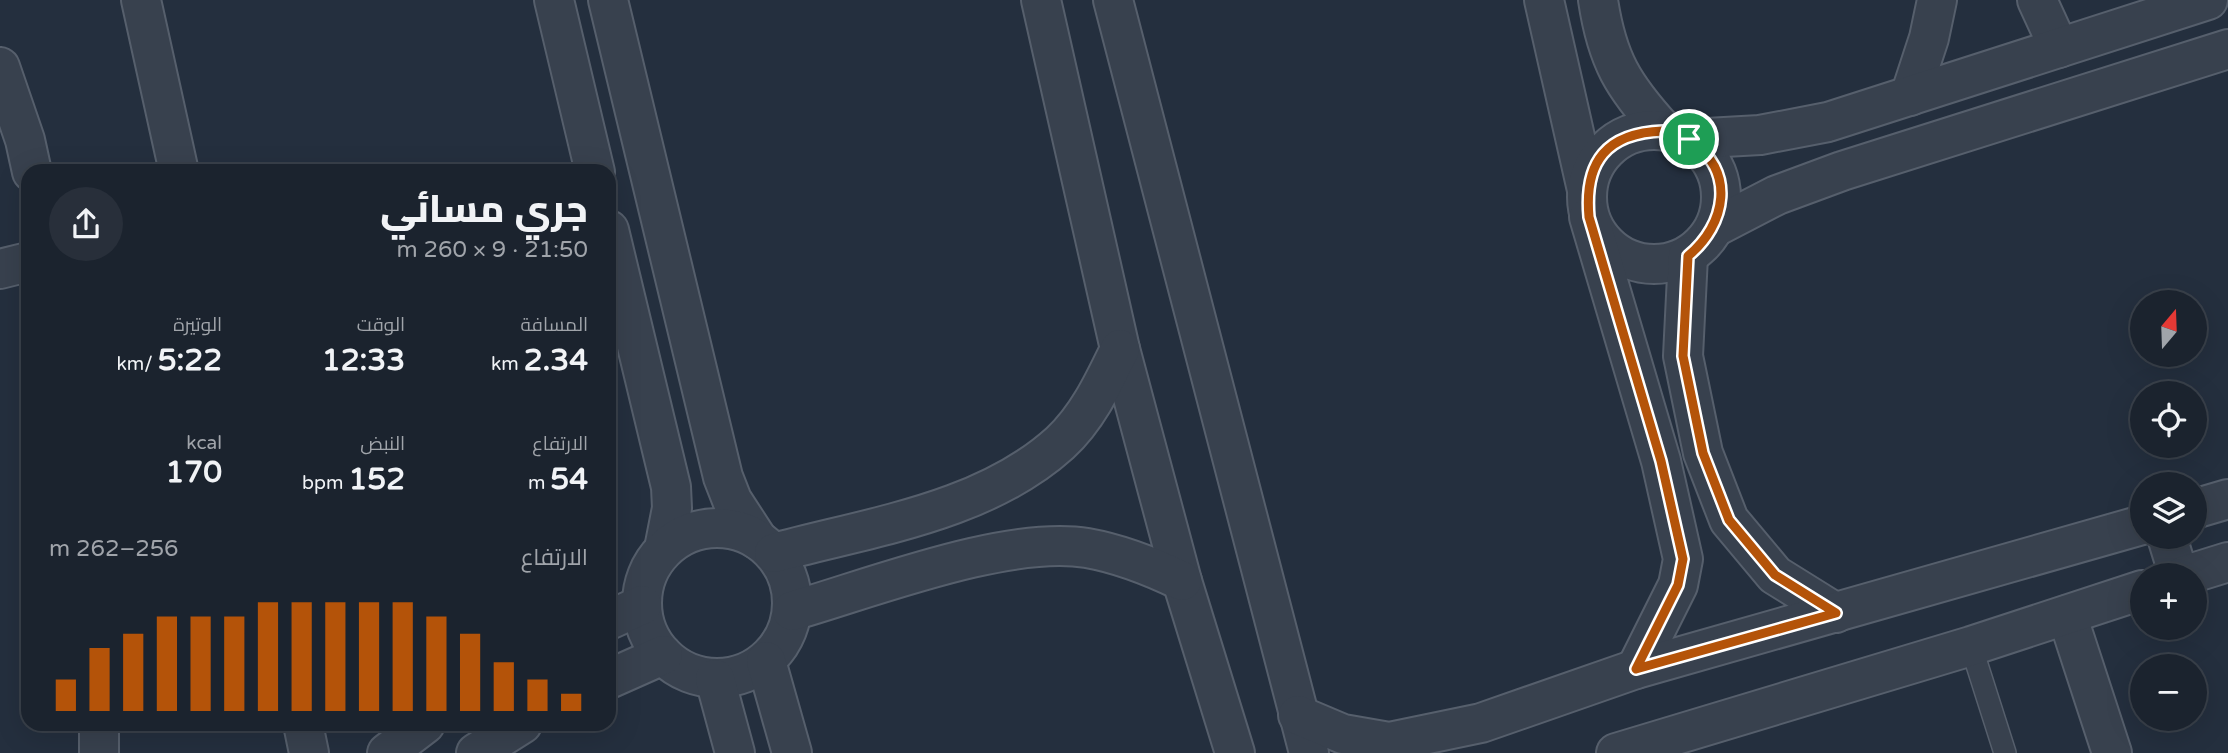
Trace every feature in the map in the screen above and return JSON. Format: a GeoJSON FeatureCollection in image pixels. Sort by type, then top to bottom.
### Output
{"type":"FeatureCollection","features":[{"type":"Feature","properties":{"kind":"street"},"geometry":{"type":"LineString","coordinates":[[141,0],[177,164]]}},
{"type":"Feature","properties":{"kind":"street"},"geometry":{"type":"LineString","coordinates":[[554,0],[593,164]]}},
{"type":"Feature","properties":{"kind":"street"},"geometry":{"type":"LineString","coordinates":[[608,0],[723,477],[732,500],[766,546],[785,570],[792,590],[793,611],[788,630],[779,647],[766,661],[751,671],[715,679],[687,672],[663,655],[644,623],[625,612],[644,584],[651,566],[664,550],[680,537],[699,530],[719,528],[739,531],[766,546],[969,500],[1018,476],[1062,442],[1096,399],[1120,349]]}},
{"type":"Feature","properties":{"kind":"street"},"geometry":{"type":"LineString","coordinates":[[1041,0],[1120,349],[1182,581],[1235,753]]}},
{"type":"Feature","properties":{"kind":"street"},"geometry":{"type":"LineString","coordinates":[[1113,0],[1309,753]]}},
{"type":"Feature","properties":{"kind":"street"},"geometry":{"type":"LineString","coordinates":[[1544,0],[1588,203],[1661,461],[1683,559],[1678,585],[1636,669]]}},
{"type":"Feature","properties":{"kind":"street"},"geometry":{"type":"LineString","coordinates":[[1598,0],[1607,49],[1630,94],[1676,135],[1707,156],[1719,178],[1721,203],[1715,227],[1704,243],[1688,256],[1659,265],[1629,260],[1604,243],[1588,203],[1595,164],[1612,144],[1636,132],[1676,135],[1783,131],[1828,122],[2208,0]]}},
{"type":"Feature","properties":{"kind":"street"},"geometry":{"type":"LineString","coordinates":[[1910,96],[1929,38],[1937,0]]}},
{"type":"Feature","properties":{"kind":"street"},"geometry":{"type":"LineString","coordinates":[[2037,0],[2059,48]]}},
{"type":"Feature","properties":{"kind":"street"},"geometry":{"type":"LineString","coordinates":[[1715,227],[1777,195],[1842,171],[2228,49]]}},
{"type":"Feature","properties":{"kind":"street"},"geometry":{"type":"LineString","coordinates":[[0,67],[25,140],[30,164]]}},
{"type":"Feature","properties":{"kind":"street"},"geometry":{"type":"LineString","coordinates":[[1688,256],[1683,356],[1703,453],[1729,520],[1775,575],[1836,613]]}},
{"type":"Feature","properties":{"kind":"street"},"geometry":{"type":"LineString","coordinates":[[616,259],[671,487],[672,508],[664,550]]}},
{"type":"Feature","properties":{"kind":"street"},"geometry":{"type":"LineString","coordinates":[[0,269],[21,264]]}},
{"type":"Feature","properties":{"kind":"street"},"geometry":{"type":"LineString","coordinates":[[2207,505],[2228,499]]}},
{"type":"Feature","properties":{"kind":"street"},"geometry":{"type":"LineString","coordinates":[[1298,715],[1343,734],[1389,742],[1481,723],[1636,669],[2130,528]]}},
{"type":"Feature","properties":{"kind":"street"},"geometry":{"type":"LineString","coordinates":[[793,611],[982,556],[1033,547],[1085,547],[1135,559],[1182,581]]}},
{"type":"Feature","properties":{"kind":"street"},"geometry":{"type":"LineString","coordinates":[[2207,568],[2228,562]]}},
{"type":"Feature","properties":{"kind":"street"},"geometry":{"type":"LineString","coordinates":[[1615,753],[1970,646],[2130,594]]}},
{"type":"Feature","properties":{"kind":"street"},"geometry":{"type":"LineString","coordinates":[[2067,615],[2112,753]]}},
{"type":"Feature","properties":{"kind":"street"},"geometry":{"type":"LineString","coordinates":[[616,676],[663,655]]}},
{"type":"Feature","properties":{"kind":"street"},"geometry":{"type":"LineString","coordinates":[[766,661],[792,753]]}},
{"type":"Feature","properties":{"kind":"street"},"geometry":{"type":"LineString","coordinates":[[715,679],[735,753]]}},
{"type":"Feature","properties":{"kind":"street"},"geometry":{"type":"LineString","coordinates":[[99,731],[99,753]]}},
{"type":"Feature","properties":{"kind":"street"},"geometry":{"type":"LineString","coordinates":[[304,731],[309,753]]}},
{"type":"Feature","properties":{"kind":"street"},"geometry":{"type":"LineString","coordinates":[[387,753],[416,731]]}},
{"type":"Feature","properties":{"kind":"street"},"geometry":{"type":"LineString","coordinates":[[476,753],[511,731]]}},
{"type":"Feature","properties":{"kind":"lane"},"geometry":{"type":"LineString","coordinates":[[1970,646],[2005,753]]}},
{"type":"Feature","properties":{"kind":"route"},"geometry":{"type":"LineString","coordinates":[[1663,131],[1689,139],[1707,156],[1719,178],[1721,203],[1715,227],[1704,243],[1688,256],[1683,356],[1703,453],[1729,520],[1775,575],[1836,613],[1636,669],[1678,585],[1683,559],[1661,461],[1589,217],[1587,190],[1595,164],[1612,144],[1636,132],[1663,131]]}}]}
